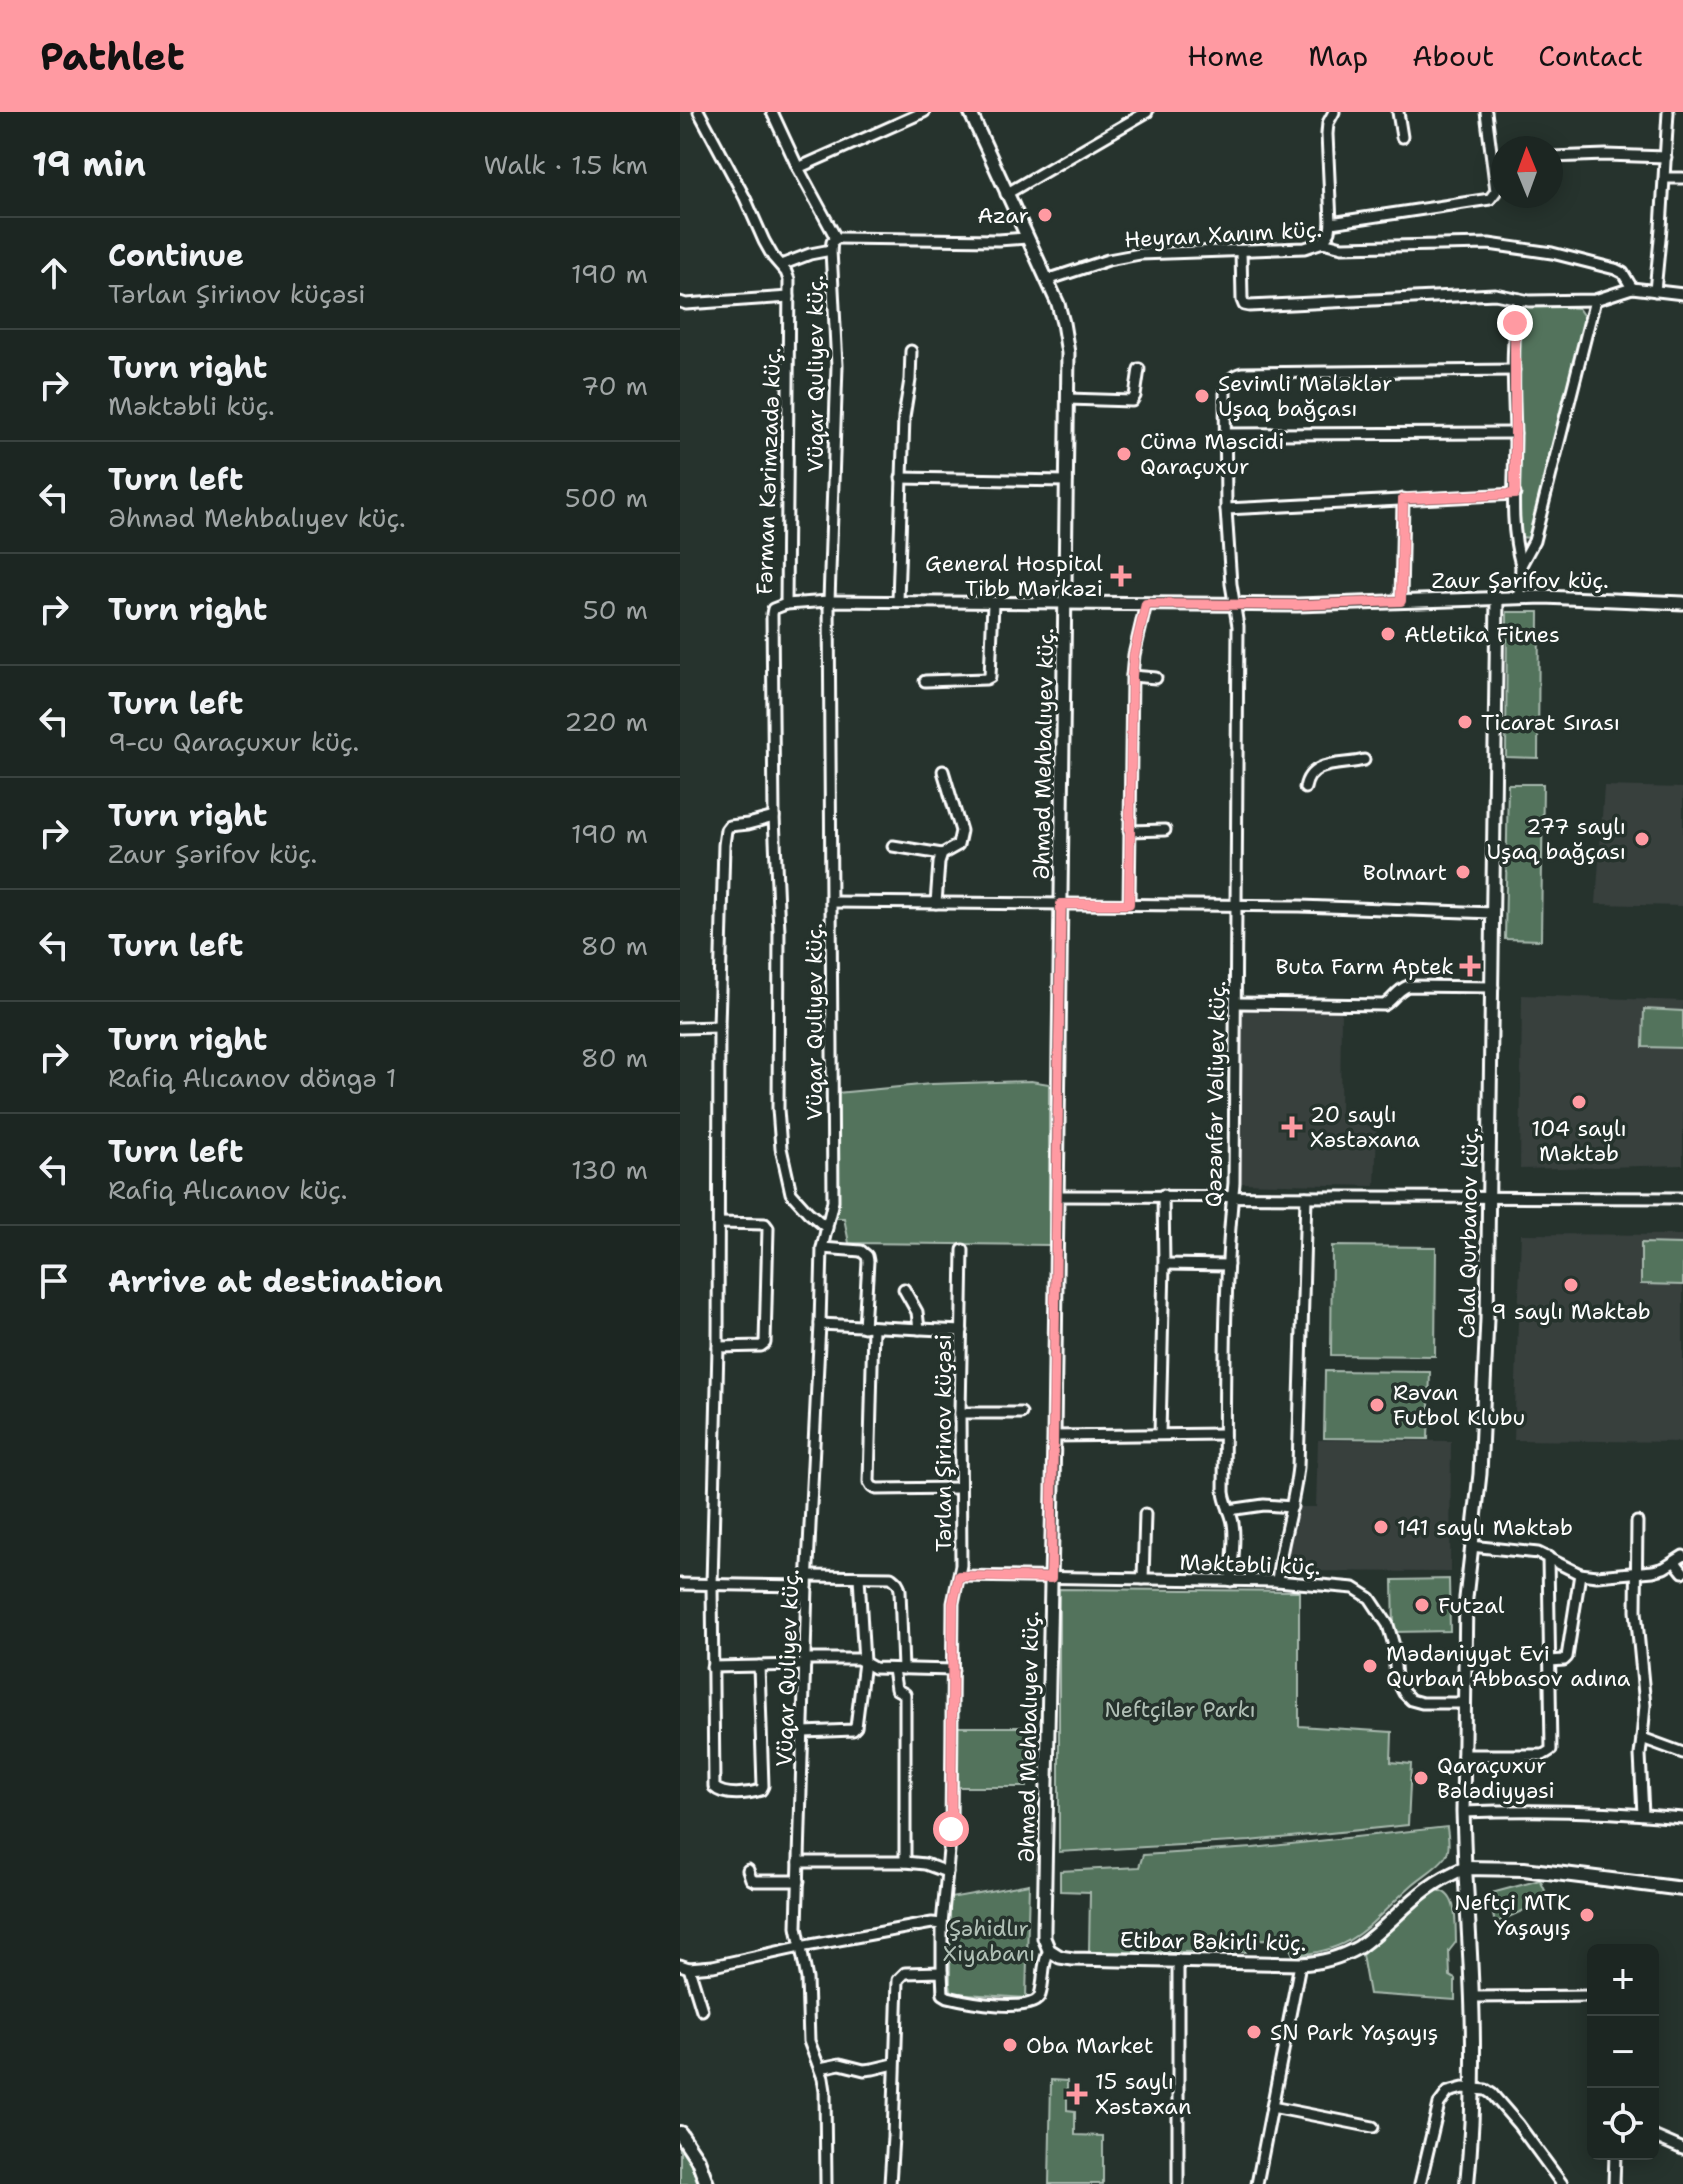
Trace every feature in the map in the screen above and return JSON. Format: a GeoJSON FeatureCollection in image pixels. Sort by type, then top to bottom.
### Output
{"type":"FeatureCollection","features":[{"type":"Feature","properties":{"kind":"main road","name":"Etibar Bəkirli küç."},"geometry":{"type":"LineString","coordinates":[[1465,1868],[1524,1869],[1683,1889]]}},
{"type":"Feature","properties":{"kind":"main road"},"geometry":{"type":"LineString","coordinates":[[1465,1868],[1475,2039],[1467,2184]]}},
{"type":"Feature","properties":{"kind":"main road"},"geometry":{"type":"LineString","coordinates":[[680,2133],[698,2160],[707,2184]]}},
{"type":"Feature","properties":{"kind":"street","name":"Fərman Kərimzadə küç."},"geometry":{"type":"LineString","coordinates":[[699,112],[764,241],[789,280],[786,604],[777,605],[772,614],[774,817]]}},
{"type":"Feature","properties":{"kind":"street"},"geometry":{"type":"LineString","coordinates":[[772,112],[836,238],[1027,238]]}},
{"type":"Feature","properties":{"kind":"street"},"geometry":{"type":"LineString","coordinates":[[798,168],[924,112]]}},
{"type":"Feature","properties":{"kind":"street","name":"Əhməd Mehbalıyev küç."},"geometry":{"type":"LineString","coordinates":[[970,112],[1047,280],[1067,339],[1054,1436],[1044,1914],[1044,1938],[1049,1950]]}},
{"type":"Feature","properties":{"kind":"street"},"geometry":{"type":"LineString","coordinates":[[1006,194],[1147,112]]}},
{"type":"Feature","properties":{"kind":"street"},"geometry":{"type":"LineString","coordinates":[[1323,242],[1331,223],[1327,134],[1334,112]]}},
{"type":"Feature","properties":{"kind":"street"},"geometry":{"type":"LineString","coordinates":[[1398,112],[1402,137]]}},
{"type":"Feature","properties":{"kind":"street"},"geometry":{"type":"LineString","coordinates":[[1486,112],[1492,136]]}},
{"type":"Feature","properties":{"kind":"street"},"geometry":{"type":"LineString","coordinates":[[1655,291],[1668,112]]}},
{"type":"Feature","properties":{"kind":"street"},"geometry":{"type":"LineString","coordinates":[[1563,157],[1666,157]]}},
{"type":"Feature","properties":{"kind":"street"},"geometry":{"type":"LineString","coordinates":[[1665,178],[1683,178]]}},
{"type":"Feature","properties":{"kind":"street"},"geometry":{"type":"LineString","coordinates":[[1331,223],[1491,198]]}},
{"type":"Feature","properties":{"kind":"street","name":"Vüqar Quliyev küç."},"geometry":{"type":"LineString","coordinates":[[800,1947],[797,1927],[807,1581],[822,1248],[833,1201],[829,601],[837,366],[831,250],[836,238]]}},
{"type":"Feature","properties":{"kind":"street","name":"Heyran Xanım küç."},"geometry":{"type":"LineString","coordinates":[[1047,280],[1125,256],[1305,248],[1323,242],[1342,247],[1505,246],[1552,253],[1615,269],[1623,273],[1632,288]]}},
{"type":"Feature","properties":{"kind":"street"},"geometry":{"type":"LineString","coordinates":[[781,265],[831,250]]}},
{"type":"Feature","properties":{"kind":"street"},"geometry":{"type":"LineString","coordinates":[[1241,251],[1242,300],[1244,305],[1249,306],[1495,294],[1529,301],[1595,300],[1632,288],[1683,294]]}},
{"type":"Feature","properties":{"kind":"street"},"geometry":{"type":"LineString","coordinates":[[680,302],[789,297]]}},
{"type":"Feature","properties":{"kind":"street"},"geometry":{"type":"LineString","coordinates":[[1519,299],[1515,323],[1514,533],[1521,565],[1520,597]]}},
{"type":"Feature","properties":{"kind":"street"},"geometry":{"type":"LineString","coordinates":[[1521,565],[1534,541],[1595,300]]}},
{"type":"Feature","properties":{"kind":"street"},"geometry":{"type":"LineString","coordinates":[[898,601],[901,478],[911,351]]}},
{"type":"Feature","properties":{"kind":"street"},"geometry":{"type":"LineString","coordinates":[[1068,399],[1132,401],[1139,369]]}},
{"type":"Feature","properties":{"kind":"street","name":"Qəzənfər Vəliyev küç."},"geometry":{"type":"LineString","coordinates":[[1231,1581],[1234,1530],[1224,1501],[1224,1434],[1233,1196],[1238,626],[1231,584],[1226,509],[1225,390],[1228,381],[1242,373],[1514,370]]}},
{"type":"Feature","properties":{"kind":"street"},"geometry":{"type":"LineString","coordinates":[[1225,434],[1515,433]]}},
{"type":"Feature","properties":{"kind":"street"},"geometry":{"type":"LineString","coordinates":[[901,478],[1067,481]]}},
{"type":"Feature","properties":{"kind":"street"},"geometry":{"type":"LineString","coordinates":[[1226,509],[1515,494]]}},
{"type":"Feature","properties":{"kind":"street"},"geometry":{"type":"LineString","coordinates":[[1401,601],[1403,499]]}},
{"type":"Feature","properties":{"kind":"street","name":"Zaur Şərifov küç."},"geometry":{"type":"LineString","coordinates":[[786,604],[898,601],[1234,605],[1520,597],[1683,603]]}},
{"type":"Feature","properties":{"kind":"street","name":"Cəlal Qurbanov küç."},"geometry":{"type":"LineString","coordinates":[[1465,1868],[1463,1703],[1466,1598],[1480,1474],[1487,1319],[1497,598]]}},
{"type":"Feature","properties":{"kind":"street"},"geometry":{"type":"LineString","coordinates":[[925,681],[990,677],[993,603]]}},
{"type":"Feature","properties":{"kind":"street"},"geometry":{"type":"LineString","coordinates":[[1129,904],[1132,676],[1146,604]]}},
{"type":"Feature","properties":{"kind":"street"},"geometry":{"type":"LineString","coordinates":[[1132,676],[1156,678]]}},
{"type":"Feature","properties":{"kind":"street"},"geometry":{"type":"LineString","coordinates":[[1305,788],[1307,779],[1324,766],[1364,760]]}},
{"type":"Feature","properties":{"kind":"street"},"geometry":{"type":"LineString","coordinates":[[893,846],[942,854],[958,845],[961,831],[943,771]]}},
{"type":"Feature","properties":{"kind":"street"},"geometry":{"type":"LineString","coordinates":[[759,1666],[761,1790],[723,1794],[714,1787],[712,1584],[718,1347],[719,1027],[725,835],[729,826],[774,817],[779,931],[777,1095],[781,1148],[791,1193],[827,1228]]}},
{"type":"Feature","properties":{"kind":"street"},"geometry":{"type":"LineString","coordinates":[[1129,831],[1165,830]]}},
{"type":"Feature","properties":{"kind":"street"},"geometry":{"type":"LineString","coordinates":[[936,903],[942,854]]}},
{"type":"Feature","properties":{"kind":"street"},"geometry":{"type":"LineString","coordinates":[[831,902],[1235,905],[1493,913]]}},
{"type":"Feature","properties":{"kind":"street"},"geometry":{"type":"LineString","coordinates":[[1235,1003],[1384,1005],[1401,988],[1408,986],[1493,987]]}},
{"type":"Feature","properties":{"kind":"street"},"geometry":{"type":"LineString","coordinates":[[680,1028],[719,1027]]}},
{"type":"Feature","properties":{"kind":"street"},"geometry":{"type":"LineString","coordinates":[[1160,1434],[1163,1195]]}},
{"type":"Feature","properties":{"kind":"street"},"geometry":{"type":"LineString","coordinates":[[1057,1196],[1683,1198]]}},
{"type":"Feature","properties":{"kind":"street"},"geometry":{"type":"LineString","coordinates":[[1277,1581],[1298,1467],[1306,1197]]}},
{"type":"Feature","properties":{"kind":"street"},"geometry":{"type":"LineString","coordinates":[[718,1347],[761,1346],[765,1343],[768,1228],[765,1224],[719,1223]]}},
{"type":"Feature","properties":{"kind":"street"},"geometry":{"type":"LineString","coordinates":[[822,1248],[861,1251],[867,1256],[869,1482],[877,1489],[959,1488]]}},
{"type":"Feature","properties":{"kind":"street","name":"Tərlan Şirinov küçəsi"},"geometry":{"type":"LineString","coordinates":[[942,1972],[942,1924],[951,1829],[953,1603],[959,1576],[963,1250]]}},
{"type":"Feature","properties":{"kind":"street"},"geometry":{"type":"LineString","coordinates":[[1164,1264],[1228,1265]]}},
{"type":"Feature","properties":{"kind":"street"},"geometry":{"type":"LineString","coordinates":[[904,1289],[917,1312],[919,1329]]}},
{"type":"Feature","properties":{"kind":"street"},"geometry":{"type":"LineString","coordinates":[[820,1324],[962,1331]]}},
{"type":"Feature","properties":{"kind":"street"},"geometry":{"type":"LineString","coordinates":[[960,1413],[1021,1413]]}},
{"type":"Feature","properties":{"kind":"street"},"geometry":{"type":"LineString","coordinates":[[1054,1436],[1224,1434]]}},
{"type":"Feature","properties":{"kind":"street"},"geometry":{"type":"LineString","coordinates":[[1229,1510],[1264,1505],[1292,1507]]}},
{"type":"Feature","properties":{"kind":"street"},"geometry":{"type":"LineString","coordinates":[[1143,1579],[1145,1514]]}},
{"type":"Feature","properties":{"kind":"street"},"geometry":{"type":"LineString","coordinates":[[1637,1522],[1636,1611],[1645,1705],[1640,1755],[1643,1814]]}},
{"type":"Feature","properties":{"kind":"street"},"geometry":{"type":"LineString","coordinates":[[1471,1546],[1538,1553],[1580,1574],[1597,1576],[1664,1568],[1679,1559],[1683,1572]]}},
{"type":"Feature","properties":{"kind":"street"},"geometry":{"type":"LineString","coordinates":[[1463,1755],[1543,1755],[1551,1750],[1548,1557]]}},
{"type":"Feature","properties":{"kind":"street"},"geometry":{"type":"LineString","coordinates":[[1550,1661],[1567,1657],[1580,1574]]}},
{"type":"Feature","properties":{"kind":"street","name":"Məktəbli küç."},"geometry":{"type":"LineString","coordinates":[[959,1576],[1277,1581],[1354,1588],[1363,1592],[1377,1607],[1388,1625],[1393,1642],[1396,1678],[1404,1693],[1411,1700],[1422,1703],[1463,1703]]}},
{"type":"Feature","properties":{"kind":"street"},"geometry":{"type":"LineString","coordinates":[[804,1732],[853,1730],[856,1727],[864,1662],[859,1577]]}},
{"type":"Feature","properties":{"kind":"street"},"geometry":{"type":"LineString","coordinates":[[680,1584],[859,1577],[891,1577],[899,1583],[896,1689],[905,1694],[905,1862]]}},
{"type":"Feature","properties":{"kind":"street"},"geometry":{"type":"LineString","coordinates":[[712,1667],[850,1658],[874,1668],[953,1670]]}},
{"type":"Feature","properties":{"kind":"street"},"geometry":{"type":"LineString","coordinates":[[1642,1738],[1683,1753]]}},
{"type":"Feature","properties":{"kind":"street"},"geometry":{"type":"LineString","coordinates":[[1463,1812],[1505,1810],[1683,1818]]}},
{"type":"Feature","properties":{"kind":"street"},"geometry":{"type":"LineString","coordinates":[[799,1862],[905,1862],[925,1864],[947,1872]]}},
{"type":"Feature","properties":{"kind":"street","name":"Etibar Bəkirli küç."},"geometry":{"type":"LineString","coordinates":[[1049,1950],[1060,1957],[1073,1959],[1300,1964],[1335,1959],[1359,1947],[1423,1890],[1465,1868]]}},
{"type":"Feature","properties":{"kind":"street"},"geometry":{"type":"LineString","coordinates":[[748,1870],[755,1881],[799,1881]]}},
{"type":"Feature","properties":{"kind":"street"},"geometry":{"type":"LineString","coordinates":[[702,2010],[685,1967],[713,1966],[922,1924],[942,1924]]}},
{"type":"Feature","properties":{"kind":"street"},"geometry":{"type":"LineString","coordinates":[[800,1947],[807,1979],[809,2041],[825,2091],[826,2184]]}},
{"type":"Feature","properties":{"kind":"street"},"geometry":{"type":"LineString","coordinates":[[890,2184],[898,1980],[905,1973],[942,1972],[943,1994],[948,1997],[1012,2006],[1030,2004],[1040,1995],[1042,1967],[1049,1950]]}},
{"type":"Feature","properties":{"kind":"street"},"geometry":{"type":"LineString","coordinates":[[1178,1960],[1178,2184]]}},
{"type":"Feature","properties":{"kind":"street"},"geometry":{"type":"LineString","coordinates":[[1257,2184],[1300,1964]]}},
{"type":"Feature","properties":{"kind":"street"},"geometry":{"type":"LineString","coordinates":[[1473,1997],[1587,1996]]}},
{"type":"Feature","properties":{"kind":"street"},"geometry":{"type":"LineString","coordinates":[[820,2068],[840,2064],[864,2070],[894,2064]]}},
{"type":"Feature","properties":{"kind":"street"},"geometry":{"type":"LineString","coordinates":[[1420,2184],[1439,2104],[1444,2096],[1454,2090],[1474,2089],[1492,2094],[1518,2124],[1559,2183]]}},
{"type":"Feature","properties":{"kind":"street"},"geometry":{"type":"LineString","coordinates":[[1272,2107],[1373,2127]]}},
{"type":"Feature","properties":{"kind":"street"},"geometry":{"type":"LineString","coordinates":[[1659,2139],[1683,2149]]}},
{"type":"Feature","properties":{"kind":"street"},"geometry":{"type":"LineString","coordinates":[[1614,2184],[1615,2160]]}},
{"type":"Feature","properties":{"kind":"shaded area","name":"277 saylı Uşaq bağçası"},"geometry":{"type":"Polygon","coordinates":[[[1604,786],[1683,788],[1683,906],[1596,904],[1604,786]]]}},
{"type":"Feature","properties":{"kind":"shaded area"},"geometry":{"type":"Polygon","coordinates":[[[1522,995],[1683,1001],[1683,1165],[1520,1169],[1522,995]]]}},
{"type":"Feature","properties":{"kind":"shaded area"},"geometry":{"type":"Polygon","coordinates":[[[1242,1009],[1341,1011],[1340,1119],[1377,1128],[1375,1186],[1240,1183],[1242,1009]]]}},
{"type":"Feature","properties":{"kind":"shaded area"},"geometry":{"type":"Polygon","coordinates":[[[1521,1234],[1683,1235],[1683,1442],[1514,1440],[1521,1234]]]}},
{"type":"Feature","properties":{"kind":"shaded area"},"geometry":{"type":"Polygon","coordinates":[[[1318,1440],[1451,1441],[1450,1572],[1287,1571],[1287,1557],[1299,1507],[1316,1507],[1318,1440]]]}},
{"type":"Feature","properties":{"kind":"green space"},"geometry":{"type":"Polygon","coordinates":[[[1529,305],[1578,308],[1585,318],[1532,538],[1519,537],[1521,310],[1529,305]]]}},
{"type":"Feature","properties":{"kind":"green space"},"geometry":{"type":"Polygon","coordinates":[[[1507,612],[1539,612],[1538,758],[1506,757],[1507,612]]]}},
{"type":"Feature","properties":{"kind":"green space"},"geometry":{"type":"Polygon","coordinates":[[[1508,784],[1543,784],[1541,940],[1505,939],[1508,784]]]}},
{"type":"Feature","properties":{"kind":"green space"},"geometry":{"type":"Polygon","coordinates":[[[1644,1009],[1683,1011],[1683,1048],[1643,1047],[1644,1009]]]}},
{"type":"Feature","properties":{"kind":"green space"},"geometry":{"type":"Polygon","coordinates":[[[1031,1081],[1049,1084],[1049,1245],[849,1243],[844,1218],[836,1218],[837,1093],[931,1084],[1031,1081]]]}},
{"type":"Feature","properties":{"kind":"green space"},"geometry":{"type":"Polygon","coordinates":[[[1641,1243],[1683,1244],[1683,1285],[1641,1284],[1641,1243]]]}},
{"type":"Feature","properties":{"kind":"green space"},"geometry":{"type":"Polygon","coordinates":[[[1332,1246],[1436,1247],[1435,1356],[1331,1355],[1332,1246]]]}},
{"type":"Feature","properties":{"kind":"green space","name":"Rəvan Futbol Klubu"},"geometry":{"type":"Polygon","coordinates":[[[1325,1371],[1430,1372],[1428,1439],[1324,1438],[1325,1371]]]}},
{"type":"Feature","properties":{"kind":"green space","name":"Futzal"},"geometry":{"type":"Polygon","coordinates":[[[1449,1579],[1450,1631],[1394,1632],[1393,1580],[1449,1579]]]}},
{"type":"Feature","properties":{"kind":"green space","name":"Neftçilər Parkı"},"geometry":{"type":"Polygon","coordinates":[[[1059,1589],[1299,1591],[1299,1726],[1392,1732],[1391,1762],[1411,1764],[1408,1825],[1250,1841],[1059,1852],[1059,1589]]]}},
{"type":"Feature","properties":{"kind":"green space"},"geometry":{"type":"Polygon","coordinates":[[[957,1727],[1027,1727],[1027,1787],[956,1787],[957,1727]]]}},
{"type":"Feature","properties":{"kind":"green space"},"geometry":{"type":"Polygon","coordinates":[[[1447,1827],[1448,1850],[1438,1865],[1360,1933],[1347,1942],[1314,1953],[1293,1955],[1286,1940],[1257,1939],[1245,1952],[1089,1952],[1090,1892],[1060,1891],[1060,1871],[1139,1867],[1143,1855],[1253,1848],[1447,1827]]]}},
{"type":"Feature","properties":{"kind":"green space"},"geometry":{"type":"Polygon","coordinates":[[[1540,1880],[1549,1899],[1495,1923],[1488,1894],[1540,1880]]]}},
{"type":"Feature","properties":{"kind":"green space","name":"Şəhidlır Xiyabanı"},"geometry":{"type":"Polygon","coordinates":[[[1029,1884],[1026,1998],[952,1993],[950,1898],[1029,1884]]]}},
{"type":"Feature","properties":{"kind":"green space"},"geometry":{"type":"Polygon","coordinates":[[[1436,1890],[1449,1896],[1454,1910],[1456,1942],[1449,1951],[1450,1976],[1455,1979],[1455,2000],[1369,1994],[1362,1955],[1420,1898],[1436,1890]]]}},
{"type":"Feature","properties":{"kind":"green space"},"geometry":{"type":"Polygon","coordinates":[[[1051,2080],[1067,2081],[1067,2110],[1075,2111],[1075,2135],[1103,2136],[1103,2184],[1049,2184],[1051,2080]]]}},
{"type":"Feature","properties":{"kind":"green space"},"geometry":{"type":"Polygon","coordinates":[[[680,2146],[687,2154],[698,2184],[680,2184],[680,2146]]]}},
{"type":"Feature","properties":{"kind":"place","name":"Azar"},"geometry":{"type":"Point","coordinates":[1045,215]}},
{"type":"Feature","properties":{"kind":"place","name":"Sevimli Mələklər Uşaq bağçası"},"geometry":{"type":"Point","coordinates":[1202,396]}},
{"type":"Feature","properties":{"kind":"place","name":"Cümə Məscidi Qaraçuxur"},"geometry":{"type":"Point","coordinates":[1124,454]}},
{"type":"Feature","properties":{"kind":"place","name":"General Hospital Tibb Mərkəzi"},"geometry":{"type":"Point","coordinates":[1121,576]}},
{"type":"Feature","properties":{"kind":"place","name":"Atletika Fitnes"},"geometry":{"type":"Point","coordinates":[1388,634]}},
{"type":"Feature","properties":{"kind":"place","name":"Ticarət Sırası"},"geometry":{"type":"Point","coordinates":[1465,722]}},
{"type":"Feature","properties":{"kind":"place","name":"277 saylı Uşaq bağçası"},"geometry":{"type":"Point","coordinates":[1642,839]}},
{"type":"Feature","properties":{"kind":"place","name":"Bolmart"},"geometry":{"type":"Point","coordinates":[1463,872]}},
{"type":"Feature","properties":{"kind":"place","name":"Buta Farm Aptek"},"geometry":{"type":"Point","coordinates":[1470,966]}},
{"type":"Feature","properties":{"kind":"place","name":"104 saylı Məktəb"},"geometry":{"type":"Point","coordinates":[1579,1102]}},
{"type":"Feature","properties":{"kind":"place","name":"20 saylı Xəstəxana"},"geometry":{"type":"Point","coordinates":[1292,1127]}},
{"type":"Feature","properties":{"kind":"place","name":"9 saylı Məktəb"},"geometry":{"type":"Point","coordinates":[1571,1285]}},
{"type":"Feature","properties":{"kind":"place","name":"Rəvan Futbol Klubu"},"geometry":{"type":"Point","coordinates":[1377,1405]}},
{"type":"Feature","properties":{"kind":"place","name":"141 saylı Məktəb"},"geometry":{"type":"Point","coordinates":[1381,1527]}},
{"type":"Feature","properties":{"kind":"place","name":"Futzal"},"geometry":{"type":"Point","coordinates":[1422,1605]}},
{"type":"Feature","properties":{"kind":"place","name":"Mədəniyyət Evi Qurban Abbasov adına"},"geometry":{"type":"Point","coordinates":[1370,1666]}},
{"type":"Feature","properties":{"kind":"place","name":"Qaraçuxur Bələdiyyəsi"},"geometry":{"type":"Point","coordinates":[1421,1778]}},
{"type":"Feature","properties":{"kind":"place","name":"Neftçi MTK Yaşayış"},"geometry":{"type":"Point","coordinates":[1587,1915]}},
{"type":"Feature","properties":{"kind":"place","name":"SN Park Yaşayış"},"geometry":{"type":"Point","coordinates":[1254,2032]}},
{"type":"Feature","properties":{"kind":"place","name":"Oba Market"},"geometry":{"type":"Point","coordinates":[1010,2045]}},
{"type":"Feature","properties":{"kind":"place","name":"15 saylı Xəstəxan"},"geometry":{"type":"Point","coordinates":[1077,2094]}},
{"type":"Feature","properties":{"kind":"route"},"geometry":{"type":"LineString","coordinates":[[951,1829],[953,1603],[959,1576],[1051,1578],[1061,904],[1129,904],[1132,676],[1146,604],[1297,605],[1401,601],[1403,499],[1515,494],[1515,323]]}}]}
